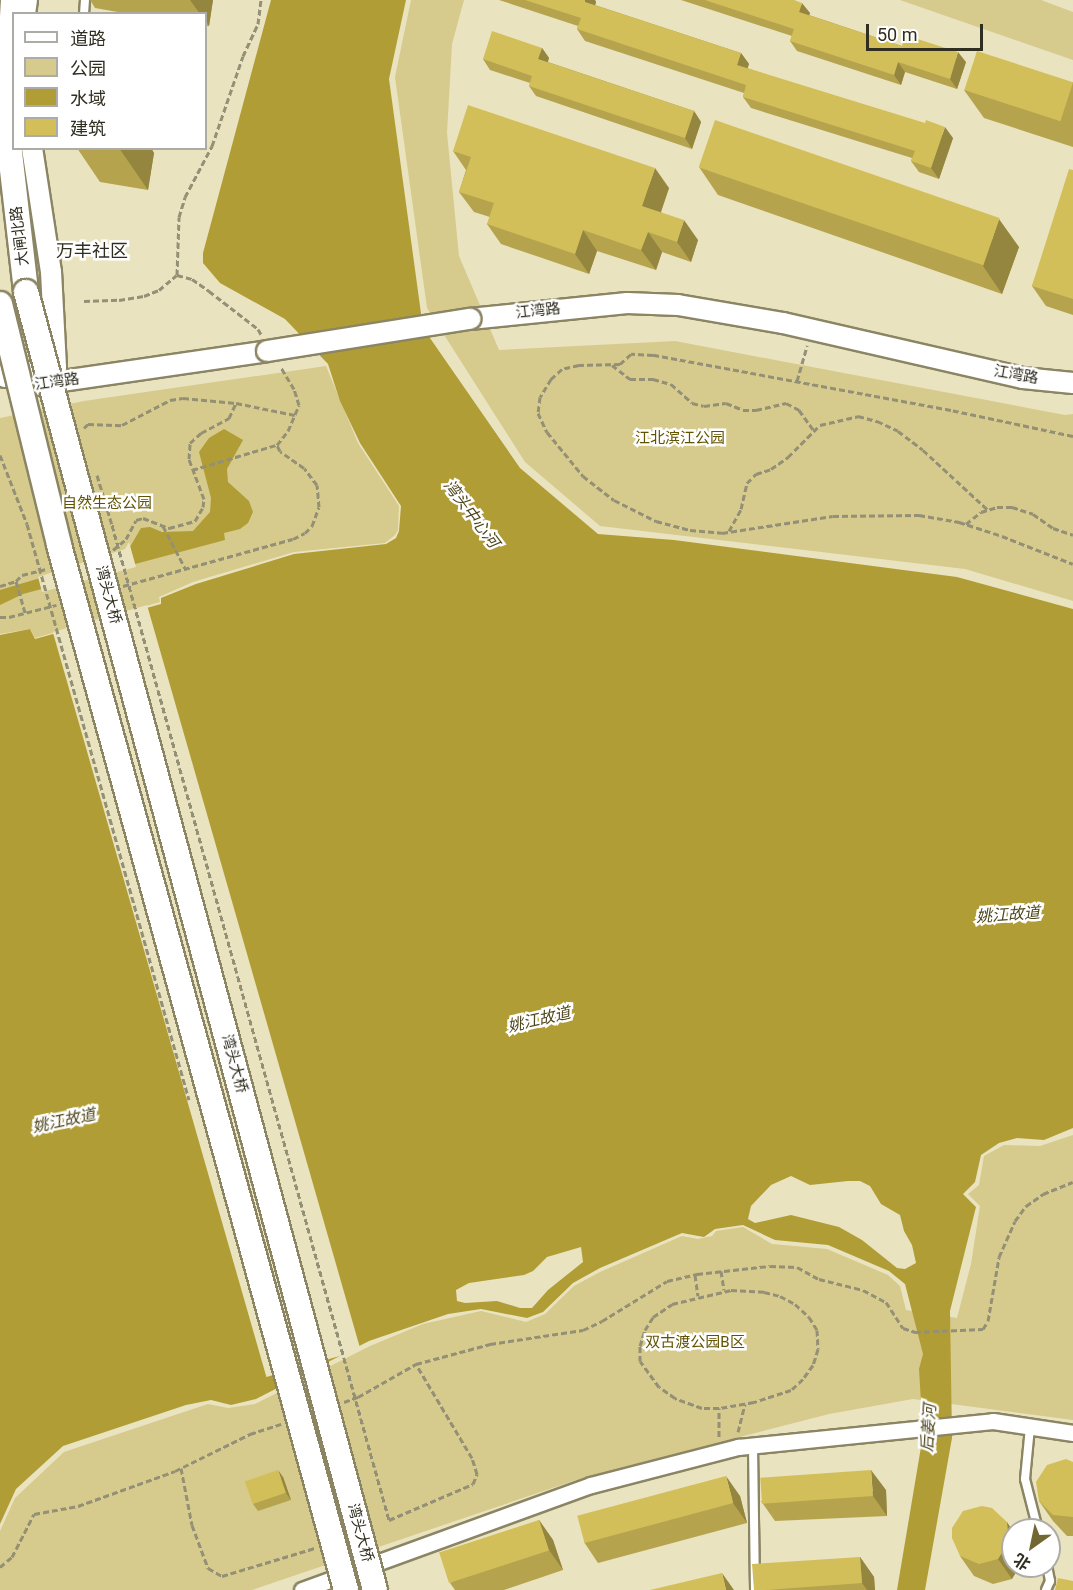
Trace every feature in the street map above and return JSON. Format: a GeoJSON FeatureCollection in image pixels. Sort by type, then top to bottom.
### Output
{"type":"FeatureCollection","features":[{"type":"Feature","properties":{"kind":"main road","name":"大闸北路"},"geometry":{"type":"LineString","coordinates":[[12,17],[6,118],[26,292],[104,538]]}},
{"type":"Feature","properties":{"kind":"main road","name":"湾头大桥"},"geometry":{"type":"LineString","coordinates":[[0,304],[56,556],[346,1590]]}},
{"type":"Feature","properties":{"kind":"main road","name":"湾头大桥"},"geometry":{"type":"LineString","coordinates":[[104,538],[375,1590]]}},
{"type":"Feature","properties":{"kind":"street"},"geometry":{"type":"LineString","coordinates":[[0,368],[5,377],[56,367],[51,272],[32,150]]}},
{"type":"Feature","properties":{"kind":"street","name":"江湾路"},"geometry":{"type":"LineString","coordinates":[[0,390],[470,318],[555,309],[647,304],[678,305],[734,313],[1023,378],[1073,383]]}},
{"type":"Feature","properties":{"kind":"street"},"geometry":{"type":"LineString","coordinates":[[302,1590],[591,1485],[726,1450],[980,1422],[1073,1433]]}},
{"type":"Feature","properties":{"kind":"lane"},"geometry":{"type":"LineString","coordinates":[[1030,1427],[1025,1479],[1035,1518]]}},
{"type":"Feature","properties":{"kind":"lane"},"geometry":{"type":"LineString","coordinates":[[753,1446],[755,1590]]}},
{"type":"Feature","properties":{"kind":"path"},"geometry":{"type":"LineString","coordinates":[[84,301],[119,300],[144,296],[159,290],[177,275],[179,217],[185,197],[212,146],[243,56],[258,24],[261,0]]}},
{"type":"Feature","properties":{"kind":"path"},"geometry":{"type":"LineString","coordinates":[[177,275],[192,279],[258,329],[294,389],[299,405],[277,445],[192,470]]}},
{"type":"Feature","properties":{"kind":"path"},"geometry":{"type":"LineString","coordinates":[[797,381],[811,329]]}},
{"type":"Feature","properties":{"kind":"path"},"geometry":{"type":"LineString","coordinates":[[1073,436],[797,381],[653,355],[631,354],[620,364],[579,365],[562,369],[551,379],[540,397],[538,413],[547,432],[583,476],[614,500],[656,521],[690,530],[728,532],[833,516],[919,515],[966,524],[1073,564]]}},
{"type":"Feature","properties":{"kind":"path"},"geometry":{"type":"LineString","coordinates":[[612,365],[630,380],[653,380],[671,384],[692,403],[704,406],[726,403],[744,410],[756,410],[786,403],[799,410],[814,431]]}},
{"type":"Feature","properties":{"kind":"path"},"geometry":{"type":"LineString","coordinates":[[84,432],[88,424],[122,425],[170,400],[183,398],[237,403],[295,415]]}},
{"type":"Feature","properties":{"kind":"path"},"geometry":{"type":"LineString","coordinates":[[104,538],[117,549],[136,520],[143,518],[163,526],[178,527],[190,524],[199,515],[204,499],[192,470],[188,452],[190,443],[201,433],[229,418],[237,403]]}},
{"type":"Feature","properties":{"kind":"path"},"geometry":{"type":"LineString","coordinates":[[728,532],[741,509],[747,483],[756,474],[771,469],[788,457],[820,425],[858,416],[877,421],[898,432],[923,450],[988,510]]}},
{"type":"Feature","properties":{"kind":"path"},"geometry":{"type":"LineString","coordinates":[[117,588],[293,539],[305,533],[312,526],[319,507],[317,485],[304,468],[280,451],[277,445]]}},
{"type":"Feature","properties":{"kind":"path"},"geometry":{"type":"LineString","coordinates":[[0,454],[27,524],[192,1110]]}},
{"type":"Feature","properties":{"kind":"path"},"geometry":{"type":"LineString","coordinates":[[966,524],[988,510],[1012,507],[1033,514],[1053,528],[1073,535]]}},
{"type":"Feature","properties":{"kind":"path"},"geometry":{"type":"LineString","coordinates":[[163,526],[185,568]]}},
{"type":"Feature","properties":{"kind":"path"},"geometry":{"type":"LineString","coordinates":[[104,538],[389,1520],[474,1484],[477,1474],[472,1458],[416,1364]]}},
{"type":"Feature","properties":{"kind":"path"},"geometry":{"type":"LineString","coordinates":[[0,586],[16,583],[22,575],[56,556]]}},
{"type":"Feature","properties":{"kind":"path"},"geometry":{"type":"LineString","coordinates":[[16,583],[25,613]]}},
{"type":"Feature","properties":{"kind":"path"},"geometry":{"type":"LineString","coordinates":[[0,617],[59,604]]}},
{"type":"Feature","properties":{"kind":"path"},"geometry":{"type":"LineString","coordinates":[[337,1405],[358,1397],[416,1364],[490,1344],[583,1330],[611,1316],[667,1281],[721,1271],[770,1266],[797,1267],[819,1279],[862,1290],[886,1302],[903,1328],[915,1332],[983,1329],[988,1321],[999,1257],[1015,1221],[1026,1206],[1043,1194],[1073,1182]]}},
{"type":"Feature","properties":{"kind":"path"},"geometry":{"type":"LineString","coordinates":[[721,1271],[724,1291]]}},
{"type":"Feature","properties":{"kind":"path"},"geometry":{"type":"LineString","coordinates":[[695,1275],[698,1296]]}},
{"type":"Feature","properties":{"kind":"path"},"geometry":{"type":"LineString","coordinates":[[724,1291],[780,1296],[795,1304],[809,1317],[817,1330],[818,1349],[813,1365],[803,1379],[780,1395],[719,1408],[692,1405],[675,1398],[659,1387],[640,1361],[640,1346],[645,1330],[653,1317],[672,1304],[724,1291]]}},
{"type":"Feature","properties":{"kind":"path"},"geometry":{"type":"LineString","coordinates":[[726,1450],[746,1403]]}},
{"type":"Feature","properties":{"kind":"path"},"geometry":{"type":"LineString","coordinates":[[719,1408],[726,1450]]}},
{"type":"Feature","properties":{"kind":"path"},"geometry":{"type":"LineString","coordinates":[[0,1567],[12,1557],[34,1514],[78,1506],[181,1468],[250,1434],[281,1422],[283,1433]]}},
{"type":"Feature","properties":{"kind":"path"},"geometry":{"type":"LineString","coordinates":[[181,1468],[192,1525],[208,1568],[222,1576],[315,1548],[312,1537]]}},
{"type":"Feature","properties":{"kind":"green space","name":"江北滨江公园"},"geometry":{"type":"Polygon","coordinates":[[[411,0],[464,0],[452,44],[447,133],[459,256],[499,350],[675,341],[1065,415],[1073,414],[1073,601],[965,569],[600,526],[525,462],[427,308],[395,77],[411,0]]]}},
{"type":"Feature","properties":{"kind":"green space"},"geometry":{"type":"Polygon","coordinates":[[[900,0],[1041,0],[1073,12],[1073,60],[900,0]]]}},
{"type":"Feature","properties":{"kind":"green space","name":"自然生态公园"},"geometry":{"type":"Polygon","coordinates":[[[326,366],[358,443],[399,506],[398,530],[395,535],[385,543],[294,552],[193,582],[159,597],[160,602],[35,638],[30,629],[0,634],[0,418],[84,401],[326,366]]]}},
{"type":"Feature","properties":{"kind":"green space","name":"双古渡公园B区"},"geometry":{"type":"Polygon","coordinates":[[[1073,1135],[1073,1420],[913,1399],[829,1414],[582,1478],[252,1590],[0,1590],[0,1531],[15,1498],[64,1452],[208,1404],[228,1408],[255,1404],[370,1346],[423,1324],[481,1311],[526,1322],[545,1314],[574,1286],[682,1236],[698,1239],[712,1236],[716,1231],[743,1227],[772,1244],[827,1249],[888,1275],[900,1286],[906,1310],[957,1318],[971,1264],[980,1206],[968,1194],[979,1185],[984,1156],[1004,1145],[1040,1146],[1073,1135]]]}},
{"type":"Feature","properties":{"kind":"water"},"geometry":{"type":"Polygon","coordinates":[[[271,0],[406,0],[389,79],[423,328],[520,468],[598,534],[674,540],[957,577],[1073,609],[1073,1128],[1044,1140],[1017,1138],[999,1143],[981,1155],[975,1182],[963,1194],[976,1207],[950,1311],[952,1438],[925,1590],[897,1590],[923,1435],[919,1369],[923,1354],[905,1284],[889,1271],[828,1245],[775,1240],[743,1225],[715,1229],[704,1237],[682,1233],[600,1268],[573,1283],[543,1312],[527,1318],[481,1309],[448,1314],[369,1341],[256,1399],[231,1405],[211,1400],[186,1405],[63,1446],[16,1489],[0,1524],[0,635],[30,629],[35,639],[161,604],[161,598],[196,584],[294,554],[386,544],[396,538],[399,531],[401,506],[360,443],[340,401],[328,364],[285,319],[220,283],[203,263],[203,253],[271,0]],[[791,1176],[771,1185],[751,1206],[748,1219],[755,1223],[791,1215],[839,1227],[862,1240],[897,1268],[905,1269],[916,1263],[912,1245],[904,1231],[900,1215],[881,1204],[870,1186],[860,1181],[810,1185],[791,1176]],[[581,1247],[547,1257],[533,1271],[524,1275],[469,1283],[456,1290],[457,1301],[465,1303],[497,1301],[520,1308],[532,1308],[548,1290],[583,1262],[581,1247]]]}},
{"type":"Feature","properties":{"kind":"water"},"geometry":{"type":"Polygon","coordinates":[[[224,429],[243,440],[227,469],[228,482],[249,501],[253,512],[248,523],[240,529],[224,533],[225,540],[23,594],[0,605],[0,590],[127,552],[141,528],[150,527],[162,532],[193,531],[210,512],[211,498],[199,452],[209,438],[224,429]]]}},
{"type":"Feature","properties":{"kind":"pier"},"geometry":{"type":"Polygon","coordinates":[[[129,542],[136,567],[42,592],[38,577],[125,549],[129,542]]]}},
{"type":"Feature","properties":{"kind":"pier"},"geometry":{"type":"Polygon","coordinates":[[[147,605],[361,1350],[266,1377],[53,632],[147,605]]]}},
{"type":"Feature","properties":{"kind":"building"},"geometry":{"type":"Polygon","coordinates":[[[525,0],[585,0],[585,2],[741,53],[737,65],[925,123],[926,120],[945,127],[931,168],[911,161],[915,151],[743,97],[746,85],[577,29],[581,18],[525,0]]]}},
{"type":"Feature","properties":{"kind":"building"},"geometry":{"type":"Polygon","coordinates":[[[705,0],[794,0],[802,3],[799,12],[902,46],[905,35],[958,52],[950,79],[898,62],[894,75],[790,41],[794,29],[705,0]]]}},
{"type":"Feature","properties":{"kind":"building"},"geometry":{"type":"Polygon","coordinates":[[[492,31],[542,48],[538,59],[694,111],[685,138],[529,86],[532,76],[483,59],[492,31]]]}},
{"type":"Feature","properties":{"kind":"building"},"geometry":{"type":"Polygon","coordinates":[[[977,51],[1073,82],[1060,121],[964,90],[977,51]]]}},
{"type":"Feature","properties":{"kind":"building"},"geometry":{"type":"Polygon","coordinates":[[[468,105],[655,168],[642,206],[684,220],[677,242],[648,232],[641,250],[583,230],[575,254],[487,224],[494,203],[459,192],[471,157],[453,151],[468,105]]]}},
{"type":"Feature","properties":{"kind":"building"},"geometry":{"type":"Polygon","coordinates":[[[715,120],[1000,218],[983,265],[699,167],[715,120]]]}},
{"type":"Feature","properties":{"kind":"building"},"geometry":{"type":"Polygon","coordinates":[[[1069,169],[1073,170],[1073,299],[1032,286],[1069,169]]]}},
{"type":"Feature","properties":{"kind":"building"},"geometry":{"type":"Polygon","coordinates":[[[1066,1459],[1073,1462],[1073,1517],[1053,1515],[1039,1501],[1036,1482],[1047,1465],[1066,1459]]]}},
{"type":"Feature","properties":{"kind":"building"},"geometry":{"type":"Polygon","coordinates":[[[278,1470],[286,1493],[253,1504],[245,1481],[278,1470]]]}},
{"type":"Feature","properties":{"kind":"building"},"geometry":{"type":"Polygon","coordinates":[[[871,1470],[873,1496],[762,1504],[760,1478],[871,1470]]]}},
{"type":"Feature","properties":{"kind":"building"},"geometry":{"type":"Polygon","coordinates":[[[726,1476],[733,1503],[584,1543],[577,1516],[726,1476]]]}},
{"type":"Feature","properties":{"kind":"building"},"geometry":{"type":"Polygon","coordinates":[[[982,1506],[992,1508],[1003,1518],[1001,1554],[998,1559],[979,1564],[960,1556],[952,1538],[952,1528],[963,1511],[982,1506]]]}},
{"type":"Feature","properties":{"kind":"building"},"geometry":{"type":"Polygon","coordinates":[[[539,1520],[549,1550],[449,1583],[439,1552],[539,1520]]]}},
{"type":"Feature","properties":{"kind":"building"},"geometry":{"type":"Polygon","coordinates":[[[860,1557],[862,1583],[754,1590],[752,1564],[860,1557]]]}},
{"type":"Feature","properties":{"kind":"building"},"geometry":{"type":"Polygon","coordinates":[[[722,1573],[726,1590],[650,1590],[722,1573]]]}},
{"type":"Feature","properties":{"kind":"building"},"geometry":{"type":"Polygon","coordinates":[[[1058,1578],[1073,1581],[1073,1590],[1055,1590],[1058,1578]]]}},
{"type":"Feature","properties":{"kind":"district","name":"万丰社区"},"geometry":{"type":"Point","coordinates":[92,251]}},
{"type":"Feature","properties":{"kind":"water label","name":"湾头中心河"},"geometry":{"type":"Point","coordinates":[471,514]}},
{"type":"Feature","properties":{"kind":"water label","name":"姚江故道"},"geometry":{"type":"Point","coordinates":[1008,915]}},
{"type":"Feature","properties":{"kind":"water label","name":"姚江故道"},"geometry":{"type":"Point","coordinates":[539,1020]}},
{"type":"Feature","properties":{"kind":"water label","name":"姚江故道"},"geometry":{"type":"Point","coordinates":[64,1121]}},
{"type":"Feature","properties":{"kind":"water label","name":"后姜河"},"geometry":{"type":"Point","coordinates":[929,1428]}}]}
